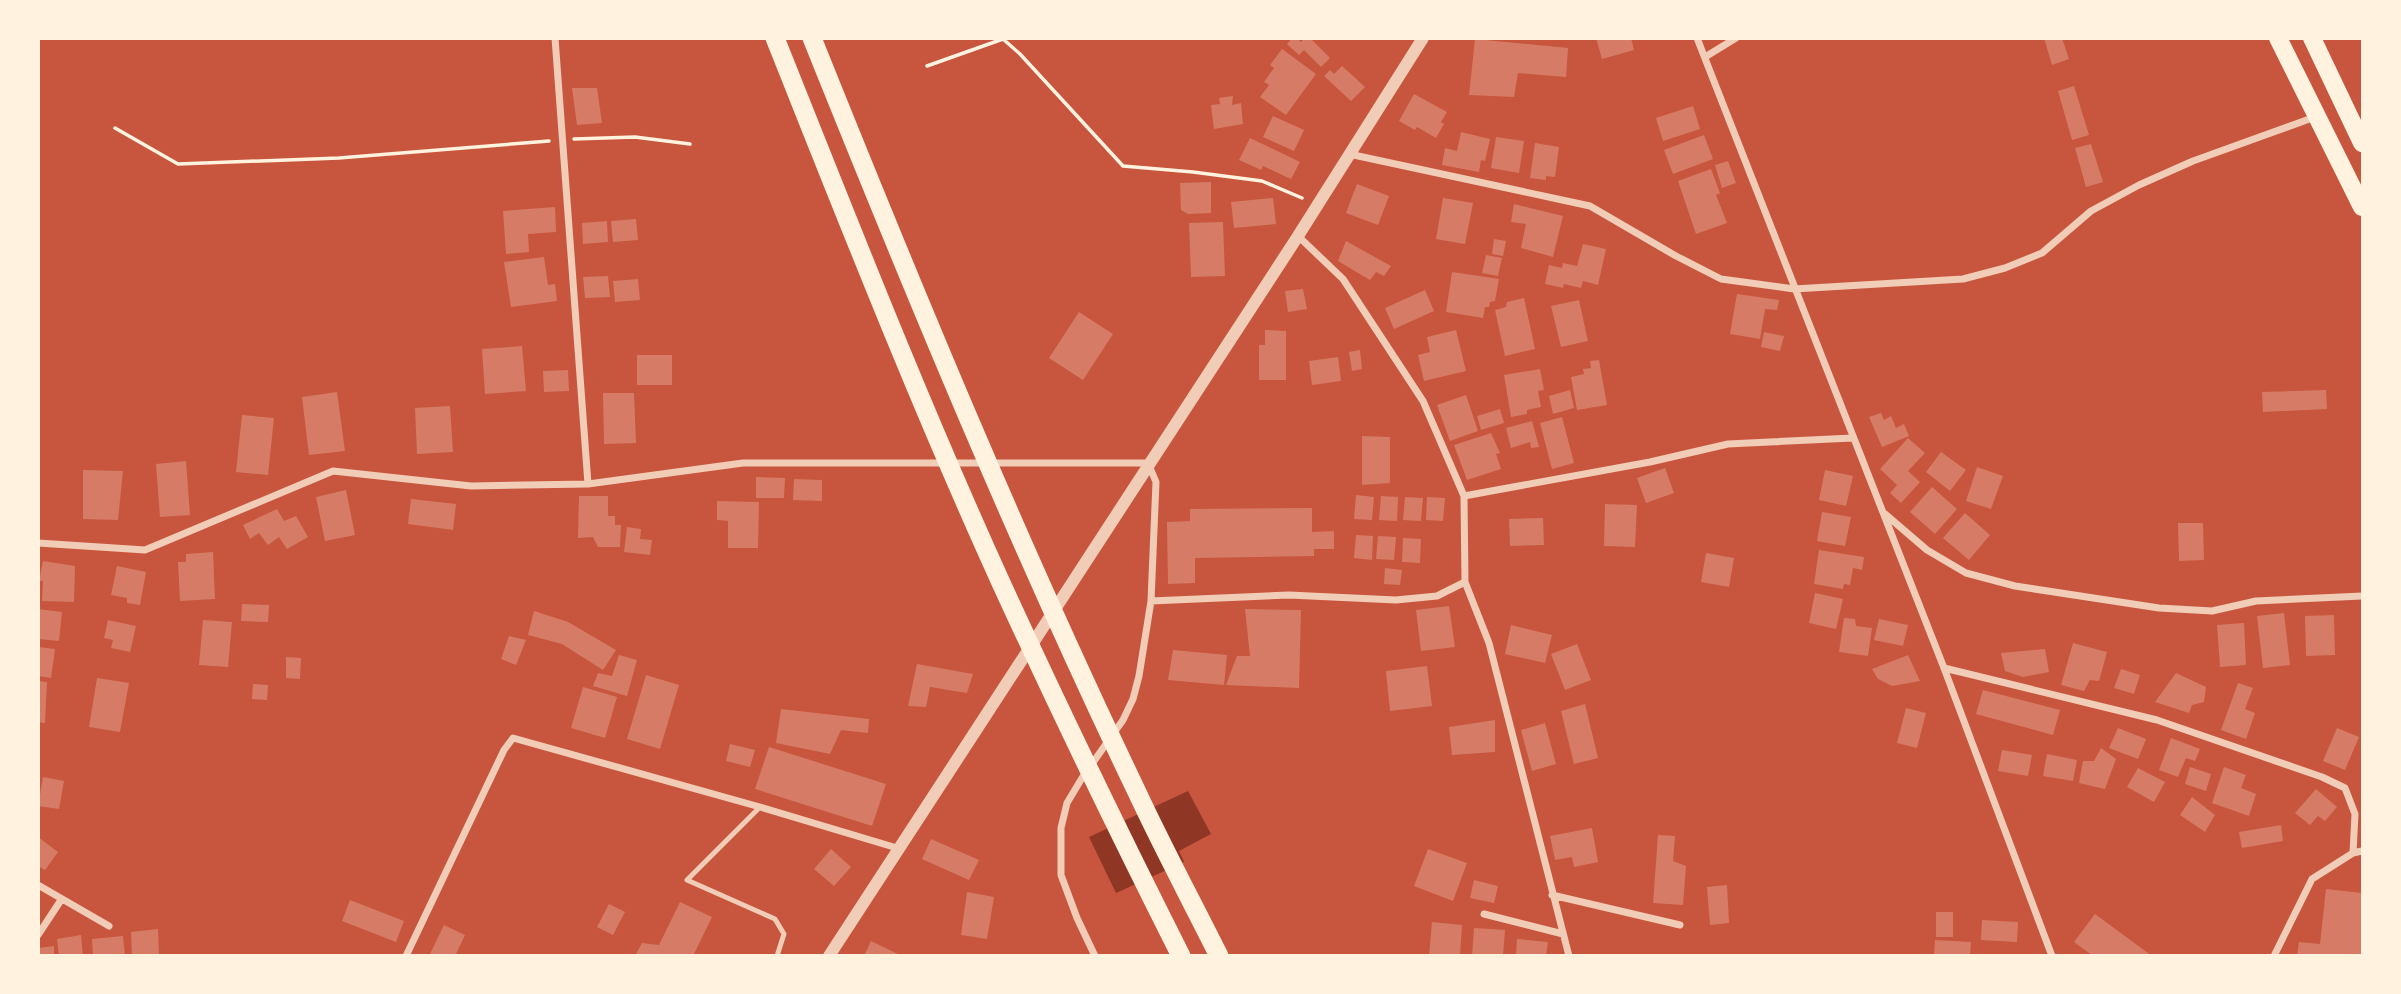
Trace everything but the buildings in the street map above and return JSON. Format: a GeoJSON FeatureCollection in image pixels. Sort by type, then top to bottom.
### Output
{"type":"FeatureCollection","features":[{"type":"Feature","properties":{"kind":"highway"},"geometry":{"type":"LineString","coordinates":[[775,38],[915,384],[1001,583],[1106,806],[1181,956]]}},
{"type":"Feature","properties":{"kind":"highway"},"geometry":{"type":"LineString","coordinates":[[812,38],[946,369],[1031,564],[1136,791],[1219,956]]}},
{"type":"Feature","properties":{"kind":"highway"},"geometry":{"type":"LineString","coordinates":[[2278,38],[2362,207]]}},
{"type":"Feature","properties":{"kind":"highway"},"geometry":{"type":"LineString","coordinates":[[2312,38],[2362,143]]}},
{"type":"Feature","properties":{"kind":"street"},"geometry":{"type":"LineString","coordinates":[[555,38],[588,484]]}},
{"type":"Feature","properties":{"kind":"street"},"geometry":{"type":"LineString","coordinates":[[829,956],[1298,236],[1423,38]]}},
{"type":"Feature","properties":{"kind":"street"},"geometry":{"type":"LineString","coordinates":[[1697,38],[1944,668],[2052,956]]}},
{"type":"Feature","properties":{"kind":"street"},"geometry":{"type":"LineString","coordinates":[[1704,57],[1736,38]]}},
{"type":"Feature","properties":{"kind":"street"},"geometry":{"type":"LineString","coordinates":[[1349,154],[1590,206],[1721,279],[1794,289],[1963,279],[2005,268],[2042,253],[2091,211],[2138,185],[2193,161],[2316,117]]}},
{"type":"Feature","properties":{"kind":"street"},"geometry":{"type":"LineString","coordinates":[[1298,236],[1343,279],[1423,401],[1464,496],[1465,582],[1489,643],[1569,956]]}},
{"type":"Feature","properties":{"kind":"street"},"geometry":{"type":"LineString","coordinates":[[1464,496],[1650,462],[1728,444],[1853,438]]}},
{"type":"Feature","properties":{"kind":"street"},"geometry":{"type":"LineString","coordinates":[[38,544],[145,550],[332,471],[471,486],[588,484],[743,463],[1148,463]]}},
{"type":"Feature","properties":{"kind":"street"},"geometry":{"type":"LineString","coordinates":[[1095,956],[1061,875],[1061,828],[1067,803],[1123,720],[1133,699],[1151,601],[1156,481],[1148,463]]}},
{"type":"Feature","properties":{"kind":"street"},"geometry":{"type":"LineString","coordinates":[[1884,513],[1927,550],[1966,573],[2015,586],[2159,608],[2212,611],[2256,601],[2362,596]]}},
{"type":"Feature","properties":{"kind":"street"},"geometry":{"type":"LineString","coordinates":[[1151,601],[1289,595],[1396,600],[1437,596],[1465,582]]}},
{"type":"Feature","properties":{"kind":"street"},"geometry":{"type":"LineString","coordinates":[[1944,668],[2157,720],[2322,777],[2345,788],[2355,814],[2353,853]]}},
{"type":"Feature","properties":{"kind":"street"},"geometry":{"type":"LineString","coordinates":[[406,956],[504,750],[513,738],[897,848]]}},
{"type":"Feature","properties":{"kind":"street"},"geometry":{"type":"LineString","coordinates":[[2274,956],[2312,879],[2353,853],[2362,851]]}},
{"type":"Feature","properties":{"kind":"street"},"geometry":{"type":"LineString","coordinates":[[38,885],[109,926]]}},
{"type":"Feature","properties":{"kind":"street"},"geometry":{"type":"LineString","coordinates":[[1552,895],[1680,925]]}},
{"type":"Feature","properties":{"kind":"street"},"geometry":{"type":"LineString","coordinates":[[38,935],[61,900]]}},
{"type":"Feature","properties":{"kind":"street"},"geometry":{"type":"LineString","coordinates":[[1484,914],[1563,934]]}},
{"type":"Feature","properties":{"kind":"lane"},"geometry":{"type":"LineString","coordinates":[[760,807],[687,880],[775,919],[784,934],[777,956]]}},
{"type":"Feature","properties":{"kind":"path"},"geometry":{"type":"LineString","coordinates":[[927,66],[1003,39],[1123,166],[1262,181],[1317,204]]}},
{"type":"Feature","properties":{"kind":"path"},"geometry":{"type":"LineString","coordinates":[[114,128],[178,164],[339,158],[635,137],[690,144]]}},
{"type":"Feature","properties":{"kind":"shaded area"},"geometry":{"type":"Polygon","coordinates":[[[1188,791],[1211,834],[1179,851],[1184,862],[1116,893],[1089,837],[1188,791]]]}}]}
